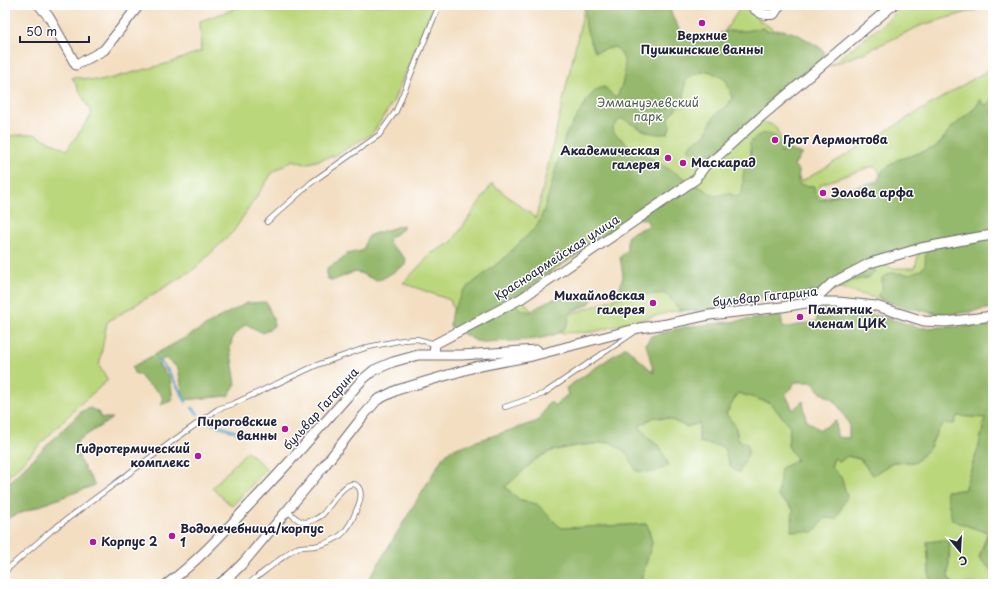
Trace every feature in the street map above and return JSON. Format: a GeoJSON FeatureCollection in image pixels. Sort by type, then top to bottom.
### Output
{"type":"FeatureCollection","features":[{"type":"Feature","properties":{"kind":"street"},"geometry":{"type":"LineString","coordinates":[[39,5],[49,16],[76,65],[104,50],[139,5]]}},
{"type":"Feature","properties":{"kind":"street"},"geometry":{"type":"LineString","coordinates":[[751,5],[760,14],[767,15],[774,14],[780,5]]}},
{"type":"Feature","properties":{"kind":"street","name":"Красноармейская улица"},"geometry":{"type":"LineString","coordinates":[[435,344],[522,298],[698,176],[705,166],[763,115],[893,5]]}},
{"type":"Feature","properties":{"kind":"street"},"geometry":{"type":"LineString","coordinates":[[812,302],[832,283],[870,263],[921,248],[993,235]]}},
{"type":"Feature","properties":{"kind":"street","name":"бульвар Гагарина"},"geometry":{"type":"LineString","coordinates":[[219,584],[244,562],[288,511],[377,400],[386,394],[397,390],[475,367],[504,362],[639,328],[709,315],[782,307],[812,302],[838,302],[876,306],[924,321],[946,322],[993,316]]}},
{"type":"Feature","properties":{"kind":"street"},"geometry":{"type":"LineString","coordinates":[[434,354],[435,344]]}},
{"type":"Feature","properties":{"kind":"street","name":"бульвар Гагарина"},"geometry":{"type":"LineString","coordinates":[[167,584],[198,559],[278,475],[362,380],[374,370],[418,355],[509,353],[564,347]]}},
{"type":"Feature","properties":{"kind":"lane"},"geometry":{"type":"LineString","coordinates":[[267,222],[312,182],[379,136],[396,111],[439,5]]}},
{"type":"Feature","properties":{"kind":"lane"},"geometry":{"type":"LineString","coordinates":[[505,407],[543,394],[639,328]]}},
{"type":"Feature","properties":{"kind":"lane"},"geometry":{"type":"LineString","coordinates":[[5,571],[52,531],[218,409],[233,404],[317,365],[368,347],[403,340],[417,339],[435,344]]}},
{"type":"Feature","properties":{"kind":"lane"},"geometry":{"type":"LineString","coordinates":[[248,584],[297,548],[316,546],[344,534],[357,510],[361,496],[360,490],[352,484],[349,484],[342,489],[321,515],[312,521],[305,522],[298,520],[288,511]]}},
{"type":"Feature","properties":{"kind":"green space"},"geometry":{"type":"Polygon","coordinates":[[[232,5],[434,5],[393,102],[372,134],[334,156],[305,164],[293,160],[273,172],[233,232],[193,270],[107,322],[99,366],[108,380],[78,406],[5,480],[5,136],[34,134],[67,150],[92,114],[72,77],[101,81],[169,63],[201,51],[200,21],[232,10],[232,5]]]}},
{"type":"Feature","properties":{"kind":"green space","name":"Эммануэлевский парк"},"geometry":{"type":"Polygon","coordinates":[[[585,5],[666,5],[669,24],[706,46],[718,41],[741,7],[815,59],[750,117],[775,126],[801,182],[993,67],[993,306],[938,315],[841,289],[670,312],[593,332],[515,334],[461,332],[450,300],[403,283],[432,253],[452,242],[492,184],[536,218],[585,5]],[[870,167],[821,184],[817,190],[818,194],[823,198],[875,181],[880,176],[879,171],[875,167],[870,167]],[[652,195],[515,290],[530,309],[538,326],[690,272],[652,195]],[[920,248],[883,262],[891,268],[915,268],[920,248]]]}},
{"type":"Feature","properties":{"kind":"green space","name":"Эммануэлевский парк"},"geometry":{"type":"Polygon","coordinates":[[[587,5],[669,5],[673,18],[683,36],[689,40],[707,42],[721,33],[762,28],[768,31],[783,30],[797,34],[824,51],[824,58],[718,151],[699,155],[688,149],[693,142],[706,135],[714,116],[724,109],[732,98],[726,80],[709,71],[697,73],[688,77],[685,83],[684,98],[669,118],[670,127],[668,133],[650,133],[623,119],[620,119],[613,127],[614,133],[631,147],[715,196],[729,193],[739,196],[742,189],[744,170],[751,157],[750,143],[759,135],[768,134],[776,137],[781,148],[780,153],[789,150],[802,154],[794,165],[799,171],[798,180],[800,185],[814,186],[814,192],[818,199],[821,200],[878,182],[882,171],[897,160],[934,148],[941,142],[950,129],[976,107],[980,100],[983,104],[987,105],[991,99],[993,99],[993,308],[948,315],[898,306],[878,297],[878,294],[882,291],[882,278],[890,273],[909,274],[921,270],[925,265],[926,249],[869,260],[874,273],[868,278],[851,281],[837,289],[822,290],[770,299],[754,295],[748,297],[737,305],[728,308],[697,311],[682,310],[677,307],[664,293],[637,295],[621,291],[620,288],[623,276],[620,257],[627,250],[627,237],[635,231],[647,227],[649,224],[645,219],[633,218],[546,275],[515,299],[518,308],[530,312],[548,301],[557,298],[584,295],[593,299],[589,304],[570,313],[569,320],[563,330],[547,337],[536,339],[483,342],[476,341],[450,326],[451,315],[463,291],[503,259],[537,226],[544,210],[566,134],[590,96],[596,90],[603,87],[606,88],[614,97],[617,96],[619,92],[623,82],[625,70],[624,60],[622,55],[615,47],[595,52],[585,23],[587,5]]]}},
{"type":"Feature","properties":{"kind":"green space"},"geometry":{"type":"Polygon","coordinates":[[[904,5],[993,5],[922,25],[861,54],[829,66],[880,27],[904,5]]]}},
{"type":"Feature","properties":{"kind":"green space"},"geometry":{"type":"Polygon","coordinates":[[[403,225],[403,229],[389,238],[389,243],[406,259],[405,265],[382,279],[375,280],[360,273],[354,272],[332,281],[327,278],[327,268],[340,261],[347,254],[364,249],[366,240],[370,235],[403,225]]]}},
{"type":"Feature","properties":{"kind":"green space"},"geometry":{"type":"Polygon","coordinates":[[[266,302],[273,318],[274,326],[263,333],[246,324],[233,336],[230,348],[236,384],[228,396],[184,400],[178,368],[165,358],[158,364],[170,378],[173,400],[161,405],[163,399],[162,396],[139,375],[134,373],[132,367],[218,318],[247,303],[266,302]]]}},
{"type":"Feature","properties":{"kind":"green space"},"geometry":{"type":"Polygon","coordinates":[[[816,309],[846,310],[883,317],[921,328],[993,325],[993,571],[979,558],[988,532],[952,520],[946,491],[964,490],[979,446],[985,418],[957,416],[954,424],[945,423],[938,430],[929,449],[916,462],[893,462],[873,475],[860,459],[847,456],[840,462],[834,458],[831,467],[841,477],[847,496],[836,519],[825,518],[814,532],[791,531],[793,509],[778,496],[781,468],[797,460],[788,446],[790,426],[770,403],[738,393],[726,414],[735,425],[738,439],[748,445],[748,454],[739,473],[731,468],[723,447],[699,442],[699,423],[687,427],[670,419],[654,417],[639,426],[649,439],[660,447],[669,466],[654,472],[636,471],[627,453],[610,442],[575,446],[551,451],[536,459],[505,487],[521,501],[537,504],[561,528],[647,524],[652,543],[640,584],[366,584],[443,457],[450,450],[538,421],[550,401],[555,406],[568,394],[566,388],[626,347],[654,373],[646,344],[651,336],[685,327],[781,316],[783,328],[817,321],[816,309]],[[795,382],[786,395],[793,410],[803,401],[806,420],[820,430],[836,421],[837,437],[849,438],[849,424],[836,402],[821,393],[812,382],[795,382]]]}},
{"type":"Feature","properties":{"kind":"green space"},"geometry":{"type":"Polygon","coordinates":[[[738,393],[770,402],[790,426],[788,446],[841,477],[831,467],[834,458],[847,456],[860,459],[873,475],[893,462],[916,462],[929,449],[938,430],[945,422],[954,424],[957,416],[986,418],[979,446],[964,490],[947,491],[970,527],[988,531],[979,558],[993,571],[993,584],[953,584],[948,577],[950,540],[927,542],[930,584],[640,584],[652,543],[647,524],[561,529],[537,504],[521,501],[505,487],[536,459],[551,451],[575,446],[610,442],[627,453],[669,466],[660,447],[649,439],[639,426],[654,417],[670,419],[687,427],[699,422],[723,447],[731,468],[738,440],[735,428],[726,414],[738,393]]]}},
{"type":"Feature","properties":{"kind":"green space"},"geometry":{"type":"Polygon","coordinates":[[[90,408],[98,412],[102,418],[113,418],[77,441],[80,461],[95,485],[5,519],[5,486],[82,411],[90,408]]]}},
{"type":"Feature","properties":{"kind":"green space"},"geometry":{"type":"Polygon","coordinates":[[[247,451],[267,469],[232,506],[212,488],[247,451]]]}},
{"type":"Feature","properties":{"kind":"green space"},"geometry":{"type":"Polygon","coordinates":[[[950,539],[948,577],[953,584],[930,584],[927,542],[950,539]]]}},
{"type":"Feature","properties":{"kind":"waterway"},"geometry":{"type":"LineString","coordinates":[[157,359],[170,374],[186,402]]}},
{"type":"Feature","properties":{"kind":"waterway"},"geometry":{"type":"LineString","coordinates":[[192,408],[198,414]]}},
{"type":"Feature","properties":{"kind":"waterway"},"geometry":{"type":"LineString","coordinates":[[208,422],[250,437]]}},
{"type":"Feature","properties":{"kind":"place","name":"Верхние Пушкинские ванны"},"geometry":{"type":"Point","coordinates":[702,23]}},
{"type":"Feature","properties":{"kind":"place","name":"Грот Лермонтова"},"geometry":{"type":"Point","coordinates":[775,140]}},
{"type":"Feature","properties":{"kind":"place","name":"Академическая галерея"},"geometry":{"type":"Point","coordinates":[668,158]}},
{"type":"Feature","properties":{"kind":"place","name":"Маскарад"},"geometry":{"type":"Point","coordinates":[683,163]}},
{"type":"Feature","properties":{"kind":"place","name":"Эолова арфа"},"geometry":{"type":"Point","coordinates":[823,193]}},
{"type":"Feature","properties":{"kind":"place","name":"Михайловская галерея"},"geometry":{"type":"Point","coordinates":[653,303]}},
{"type":"Feature","properties":{"kind":"place","name":"Памятник членам ЦИК"},"geometry":{"type":"Point","coordinates":[800,317]}},
{"type":"Feature","properties":{"kind":"place","name":"Пироговские ванны"},"geometry":{"type":"Point","coordinates":[285,429]}},
{"type":"Feature","properties":{"kind":"place","name":"Гидротермический комплекс"},"geometry":{"type":"Point","coordinates":[198,456]}},
{"type":"Feature","properties":{"kind":"place","name":"Водолечебница/корпус 1"},"geometry":{"type":"Point","coordinates":[172,536]}},
{"type":"Feature","properties":{"kind":"place","name":"Корпус 2"},"geometry":{"type":"Point","coordinates":[93,542]}}]}
